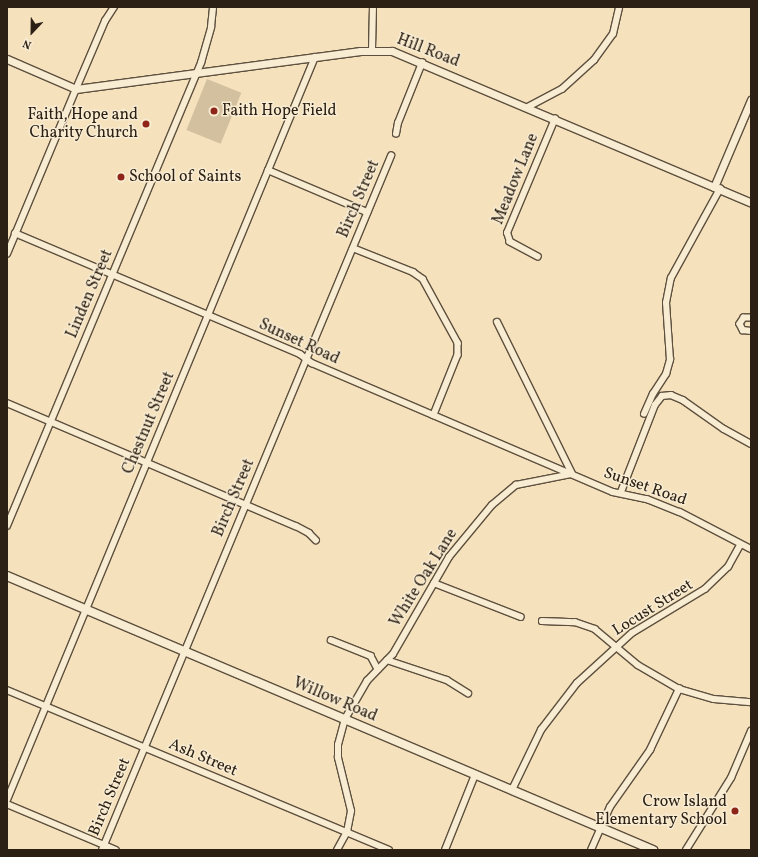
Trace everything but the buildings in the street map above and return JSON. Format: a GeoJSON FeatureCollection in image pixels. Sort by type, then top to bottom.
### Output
{"type":"FeatureCollection","features":[{"type":"Feature","properties":{"kind":"main road","name":"Willow Road"},"geometry":{"type":"LineString","coordinates":[[7,576],[653,850]]}},
{"type":"Feature","properties":{"kind":"street"},"geometry":{"type":"LineString","coordinates":[[7,254],[76,89],[106,21],[114,7]]}},
{"type":"Feature","properties":{"kind":"street","name":"Linden Street"},"geometry":{"type":"LineString","coordinates":[[7,526],[196,73],[208,36],[213,7]]}},
{"type":"Feature","properties":{"kind":"street"},"geometry":{"type":"LineString","coordinates":[[372,50],[373,7]]}},
{"type":"Feature","properties":{"kind":"street"},"geometry":{"type":"LineString","coordinates":[[528,107],[562,88],[594,60],[613,34],[619,7]]}},
{"type":"Feature","properties":{"kind":"street","name":"Hill Road"},"geometry":{"type":"LineString","coordinates":[[76,89],[372,50],[392,51],[528,107],[751,203]]}},
{"type":"Feature","properties":{"kind":"street","name":"Chestnut Street"},"geometry":{"type":"LineString","coordinates":[[7,800],[315,57]]}},
{"type":"Feature","properties":{"kind":"street"},"geometry":{"type":"LineString","coordinates":[[7,59],[76,89]]}},
{"type":"Feature","properties":{"kind":"street"},"geometry":{"type":"LineString","coordinates":[[396,134],[398,123],[422,63]]}},
{"type":"Feature","properties":{"kind":"street"},"geometry":{"type":"LineString","coordinates":[[644,414],[666,374],[670,360],[666,303],[671,278],[717,188],[751,100]]}},
{"type":"Feature","properties":{"kind":"street","name":"Meadow Lane"},"geometry":{"type":"LineString","coordinates":[[538,257],[510,242],[507,233],[555,119]]}},
{"type":"Feature","properties":{"kind":"street","name":"Birch Street"},"geometry":{"type":"LineString","coordinates":[[103,847],[391,156]]}},
{"type":"Feature","properties":{"kind":"street"},"geometry":{"type":"LineString","coordinates":[[268,170],[367,212]]}},
{"type":"Feature","properties":{"kind":"street","name":"Sunset Road"},"geometry":{"type":"LineString","coordinates":[[16,233],[300,354],[306,359],[613,492],[621,492],[680,512],[740,545],[751,549]]}},
{"type":"Feature","properties":{"kind":"street"},"geometry":{"type":"LineString","coordinates":[[353,248],[413,272],[423,278],[458,343],[458,355],[434,415]]}},
{"type":"Feature","properties":{"kind":"street"},"geometry":{"type":"LineString","coordinates":[[751,318],[744,318],[740,324],[743,330],[751,331]]}},
{"type":"Feature","properties":{"kind":"street"},"geometry":{"type":"LineString","coordinates":[[497,322],[572,474]]}},
{"type":"Feature","properties":{"kind":"street"},"geometry":{"type":"LineString","coordinates":[[621,492],[655,405],[662,396],[671,395],[683,400],[724,429],[751,444]]}},
{"type":"Feature","properties":{"kind":"street"},"geometry":{"type":"LineString","coordinates":[[7,403],[296,526],[309,533],[316,540]]}},
{"type":"Feature","properties":{"kind":"street","name":"White Oak Lane"},"geometry":{"type":"LineString","coordinates":[[338,850],[347,832],[350,811],[338,758],[345,719],[366,681],[387,660],[468,531],[492,504],[516,485],[572,474]]}},
{"type":"Feature","properties":{"kind":"street","name":"Locust Street"},"geometry":{"type":"LineString","coordinates":[[512,790],[535,742],[552,715],[577,683],[616,646],[645,624],[705,589],[728,567],[740,545]]}},
{"type":"Feature","properties":{"kind":"street"},"geometry":{"type":"LineString","coordinates":[[434,583],[522,617]]}},
{"type":"Feature","properties":{"kind":"street"},"geometry":{"type":"LineString","coordinates":[[542,621],[566,620],[584,624],[602,634],[644,669],[679,688],[714,699],[751,702]]}},
{"type":"Feature","properties":{"kind":"street"},"geometry":{"type":"LineString","coordinates":[[331,640],[371,656],[378,669]]}},
{"type":"Feature","properties":{"kind":"street"},"geometry":{"type":"LineString","coordinates":[[387,660],[447,680],[468,693]]}},
{"type":"Feature","properties":{"kind":"street"},"geometry":{"type":"LineString","coordinates":[[591,850],[610,807],[658,736],[679,688]]}},
{"type":"Feature","properties":{"kind":"street","name":"Ash Street"},"geometry":{"type":"LineString","coordinates":[[7,690],[389,850]]}},
{"type":"Feature","properties":{"kind":"street"},"geometry":{"type":"LineString","coordinates":[[686,850],[731,778],[751,731]]}},
{"type":"Feature","properties":{"kind":"street"},"geometry":{"type":"LineString","coordinates":[[445,850],[475,775]]}},
{"type":"Feature","properties":{"kind":"street"},"geometry":{"type":"LineString","coordinates":[[7,804],[103,847],[116,850]]}},
{"type":"Feature","properties":{"kind":"shaded area","name":"Faith Hope Field"},"geometry":{"type":"Polygon","coordinates":[[[207,79],[241,93],[221,144],[186,130],[207,79]]]}},
{"type":"Feature","properties":{"kind":"place","name":"Faith Hope Field"},"geometry":{"type":"Point","coordinates":[214,111]}},
{"type":"Feature","properties":{"kind":"place","name":"Faith, Hope and Charity Church"},"geometry":{"type":"Point","coordinates":[146,124]}},
{"type":"Feature","properties":{"kind":"place","name":"School of Saints"},"geometry":{"type":"Point","coordinates":[121,177]}},
{"type":"Feature","properties":{"kind":"place","name":"Crow Island Elementary School"},"geometry":{"type":"Point","coordinates":[735,811]}}]}
